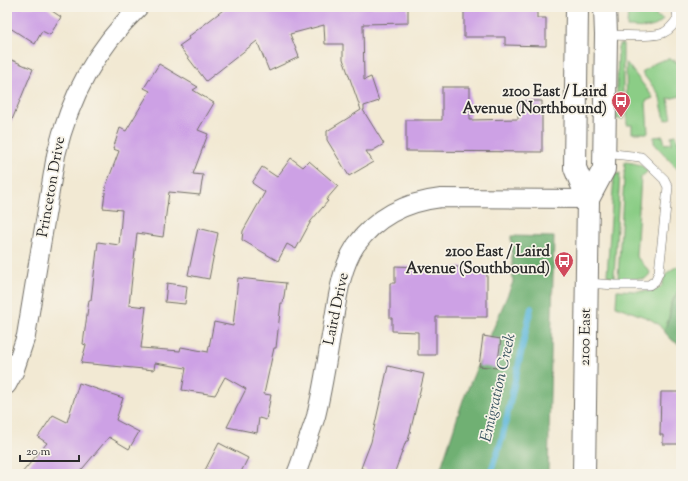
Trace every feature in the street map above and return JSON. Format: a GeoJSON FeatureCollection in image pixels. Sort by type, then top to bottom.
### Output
{"type":"FeatureCollection","features":[{"type":"Feature","properties":{"kind":"street","name":"Princeton Drive"},"geometry":{"type":"LineString","coordinates":[[7,385],[14,372],[26,336],[61,133],[76,94],[98,56],[112,36],[139,7]]}},
{"type":"Feature","properties":{"kind":"street","name":"2100 East"},"geometry":{"type":"LineString","coordinates":[[577,7],[575,168],[588,199],[584,474]]}},
{"type":"Feature","properties":{"kind":"street","name":"2100 East"},"geometry":{"type":"LineString","coordinates":[[588,199],[604,169],[605,7]]}},
{"type":"Feature","properties":{"kind":"street","name":"Laird Drive"},"geometry":{"type":"LineString","coordinates":[[296,474],[316,417],[342,280],[348,261],[356,246],[366,233],[379,221],[393,212],[408,205],[425,200],[441,198],[588,199]]}},
{"type":"Feature","properties":{"kind":"lane"},"geometry":{"type":"LineString","coordinates":[[606,35],[662,34],[672,27],[678,18],[676,7]]}},
{"type":"Feature","properties":{"kind":"lane"},"geometry":{"type":"LineString","coordinates":[[587,283],[649,285],[655,281],[659,272],[668,186],[664,179],[641,157],[604,153]]}},
{"type":"Feature","properties":{"kind":"green space"},"geometry":{"type":"Polygon","coordinates":[[[628,7],[651,7],[651,9],[657,11],[656,16],[663,19],[660,23],[652,27],[627,27],[628,7]]]}},
{"type":"Feature","properties":{"kind":"green space"},"geometry":{"type":"Polygon","coordinates":[[[620,44],[623,44],[623,119],[616,119],[618,48],[620,44]]]}},
{"type":"Feature","properties":{"kind":"green space"},"geometry":{"type":"Polygon","coordinates":[[[671,59],[672,61],[675,60],[675,62],[681,61],[681,96],[668,99],[672,118],[665,120],[659,94],[642,73],[654,64],[671,59]]]}},
{"type":"Feature","properties":{"kind":"green space"},"geometry":{"type":"Polygon","coordinates":[[[626,62],[653,98],[646,101],[648,133],[632,133],[632,125],[627,125],[626,62]]]}},
{"type":"Feature","properties":{"kind":"green space"},"geometry":{"type":"Polygon","coordinates":[[[676,135],[678,142],[681,142],[681,173],[654,143],[654,137],[663,136],[665,144],[672,143],[671,136],[676,135]]]}},
{"type":"Feature","properties":{"kind":"green space"},"geometry":{"type":"Polygon","coordinates":[[[625,162],[638,164],[648,171],[641,177],[636,256],[650,272],[645,279],[618,278],[625,162]]]}},
{"type":"Feature","properties":{"kind":"green space"},"geometry":{"type":"Polygon","coordinates":[[[620,173],[614,278],[607,275],[614,175],[620,173]]]}},
{"type":"Feature","properties":{"kind":"green space"},"geometry":{"type":"Polygon","coordinates":[[[511,236],[554,237],[548,474],[439,474],[463,400],[513,282],[511,236]]]}},
{"type":"Feature","properties":{"kind":"green space"},"geometry":{"type":"Polygon","coordinates":[[[681,265],[681,286],[671,303],[669,318],[664,331],[658,324],[650,319],[616,306],[617,290],[647,291],[658,289],[663,284],[667,273],[681,265]]]}},
{"type":"Feature","properties":{"kind":"green space"},"geometry":{"type":"Polygon","coordinates":[[[681,286],[681,344],[673,341],[664,331],[669,318],[671,303],[681,286]]]}},
{"type":"Feature","properties":{"kind":"building"},"geometry":{"type":"Polygon","coordinates":[[[7,7],[46,7],[61,17],[50,35],[42,31],[35,44],[7,26],[7,7]]]}},
{"type":"Feature","properties":{"kind":"building"},"geometry":{"type":"Polygon","coordinates":[[[227,7],[408,7],[408,23],[363,24],[364,80],[371,77],[379,101],[364,106],[363,110],[384,144],[372,151],[366,151],[373,162],[349,176],[327,140],[327,131],[361,110],[343,59],[343,44],[325,44],[324,25],[290,34],[299,57],[269,71],[257,41],[206,81],[179,46],[189,39],[188,37],[227,7]]]}},
{"type":"Feature","properties":{"kind":"building"},"geometry":{"type":"Polygon","coordinates":[[[464,7],[537,7],[537,18],[546,18],[546,46],[505,45],[505,37],[464,37],[464,7]]]}},
{"type":"Feature","properties":{"kind":"building"},"geometry":{"type":"Polygon","coordinates":[[[7,58],[33,69],[7,132],[7,58]]]}},
{"type":"Feature","properties":{"kind":"building"},"geometry":{"type":"Polygon","coordinates":[[[159,64],[198,87],[193,90],[214,103],[198,130],[208,134],[193,174],[203,175],[200,195],[169,192],[163,237],[137,233],[129,305],[146,307],[141,348],[180,351],[181,347],[208,352],[214,322],[233,326],[238,278],[286,283],[283,303],[281,303],[276,348],[274,348],[264,394],[271,395],[266,420],[259,418],[257,433],[227,427],[246,389],[225,377],[215,395],[182,390],[186,368],[155,363],[154,370],[81,363],[86,345],[83,344],[89,300],[91,300],[98,242],[119,245],[122,210],[103,208],[106,186],[119,151],[113,149],[120,128],[126,131],[150,91],[144,88],[159,64]]]}},
{"type":"Feature","properties":{"kind":"building"},"geometry":{"type":"Polygon","coordinates":[[[442,87],[470,87],[470,120],[518,119],[518,101],[542,101],[542,152],[406,151],[406,120],[442,120],[442,87]]]}},
{"type":"Feature","properties":{"kind":"building"},"geometry":{"type":"Polygon","coordinates":[[[291,158],[303,167],[309,161],[338,186],[326,200],[328,201],[311,221],[296,249],[287,244],[278,261],[242,240],[243,231],[265,192],[252,183],[262,167],[277,177],[291,158]]]}},
{"type":"Feature","properties":{"kind":"building"},"geometry":{"type":"Polygon","coordinates":[[[198,228],[218,233],[209,279],[188,275],[198,228]]]}},
{"type":"Feature","properties":{"kind":"building"},"geometry":{"type":"Polygon","coordinates":[[[395,266],[418,267],[418,269],[453,270],[453,267],[487,267],[487,317],[436,317],[436,355],[418,355],[418,332],[392,331],[392,318],[390,318],[390,283],[395,283],[395,266]]]}},
{"type":"Feature","properties":{"kind":"building"},"geometry":{"type":"Polygon","coordinates":[[[167,283],[187,286],[185,304],[165,302],[167,283]]]}},
{"type":"Feature","properties":{"kind":"building"},"geometry":{"type":"Polygon","coordinates":[[[483,336],[501,339],[497,368],[479,366],[483,336]]]}},
{"type":"Feature","properties":{"kind":"building"},"geometry":{"type":"Polygon","coordinates":[[[388,366],[424,374],[408,441],[406,441],[394,474],[365,474],[366,470],[361,468],[371,442],[388,366]]]}},
{"type":"Feature","properties":{"kind":"building"},"geometry":{"type":"Polygon","coordinates":[[[79,383],[123,398],[116,420],[139,432],[129,449],[109,437],[78,474],[21,474],[47,443],[38,437],[53,415],[67,422],[79,383]]]}},
{"type":"Feature","properties":{"kind":"building"},"geometry":{"type":"Polygon","coordinates":[[[661,392],[681,392],[681,444],[663,444],[663,435],[660,435],[661,392]]]}},
{"type":"Feature","properties":{"kind":"building"},"geometry":{"type":"Polygon","coordinates":[[[219,443],[248,458],[240,474],[203,474],[219,443]]]}},
{"type":"Feature","properties":{"kind":"waterway","name":"Emigration Creek"},"geometry":{"type":"LineString","coordinates":[[490,474],[502,439],[531,308]]}},
{"type":"Feature","properties":{"kind":"place","name":"2100 East / Laird Avenue (Northbound)"},"geometry":{"type":"Point","coordinates":[621,118]}},
{"type":"Feature","properties":{"kind":"place","name":"2100 East / Laird Avenue (Southbound)"},"geometry":{"type":"Point","coordinates":[564,278]}}]}
